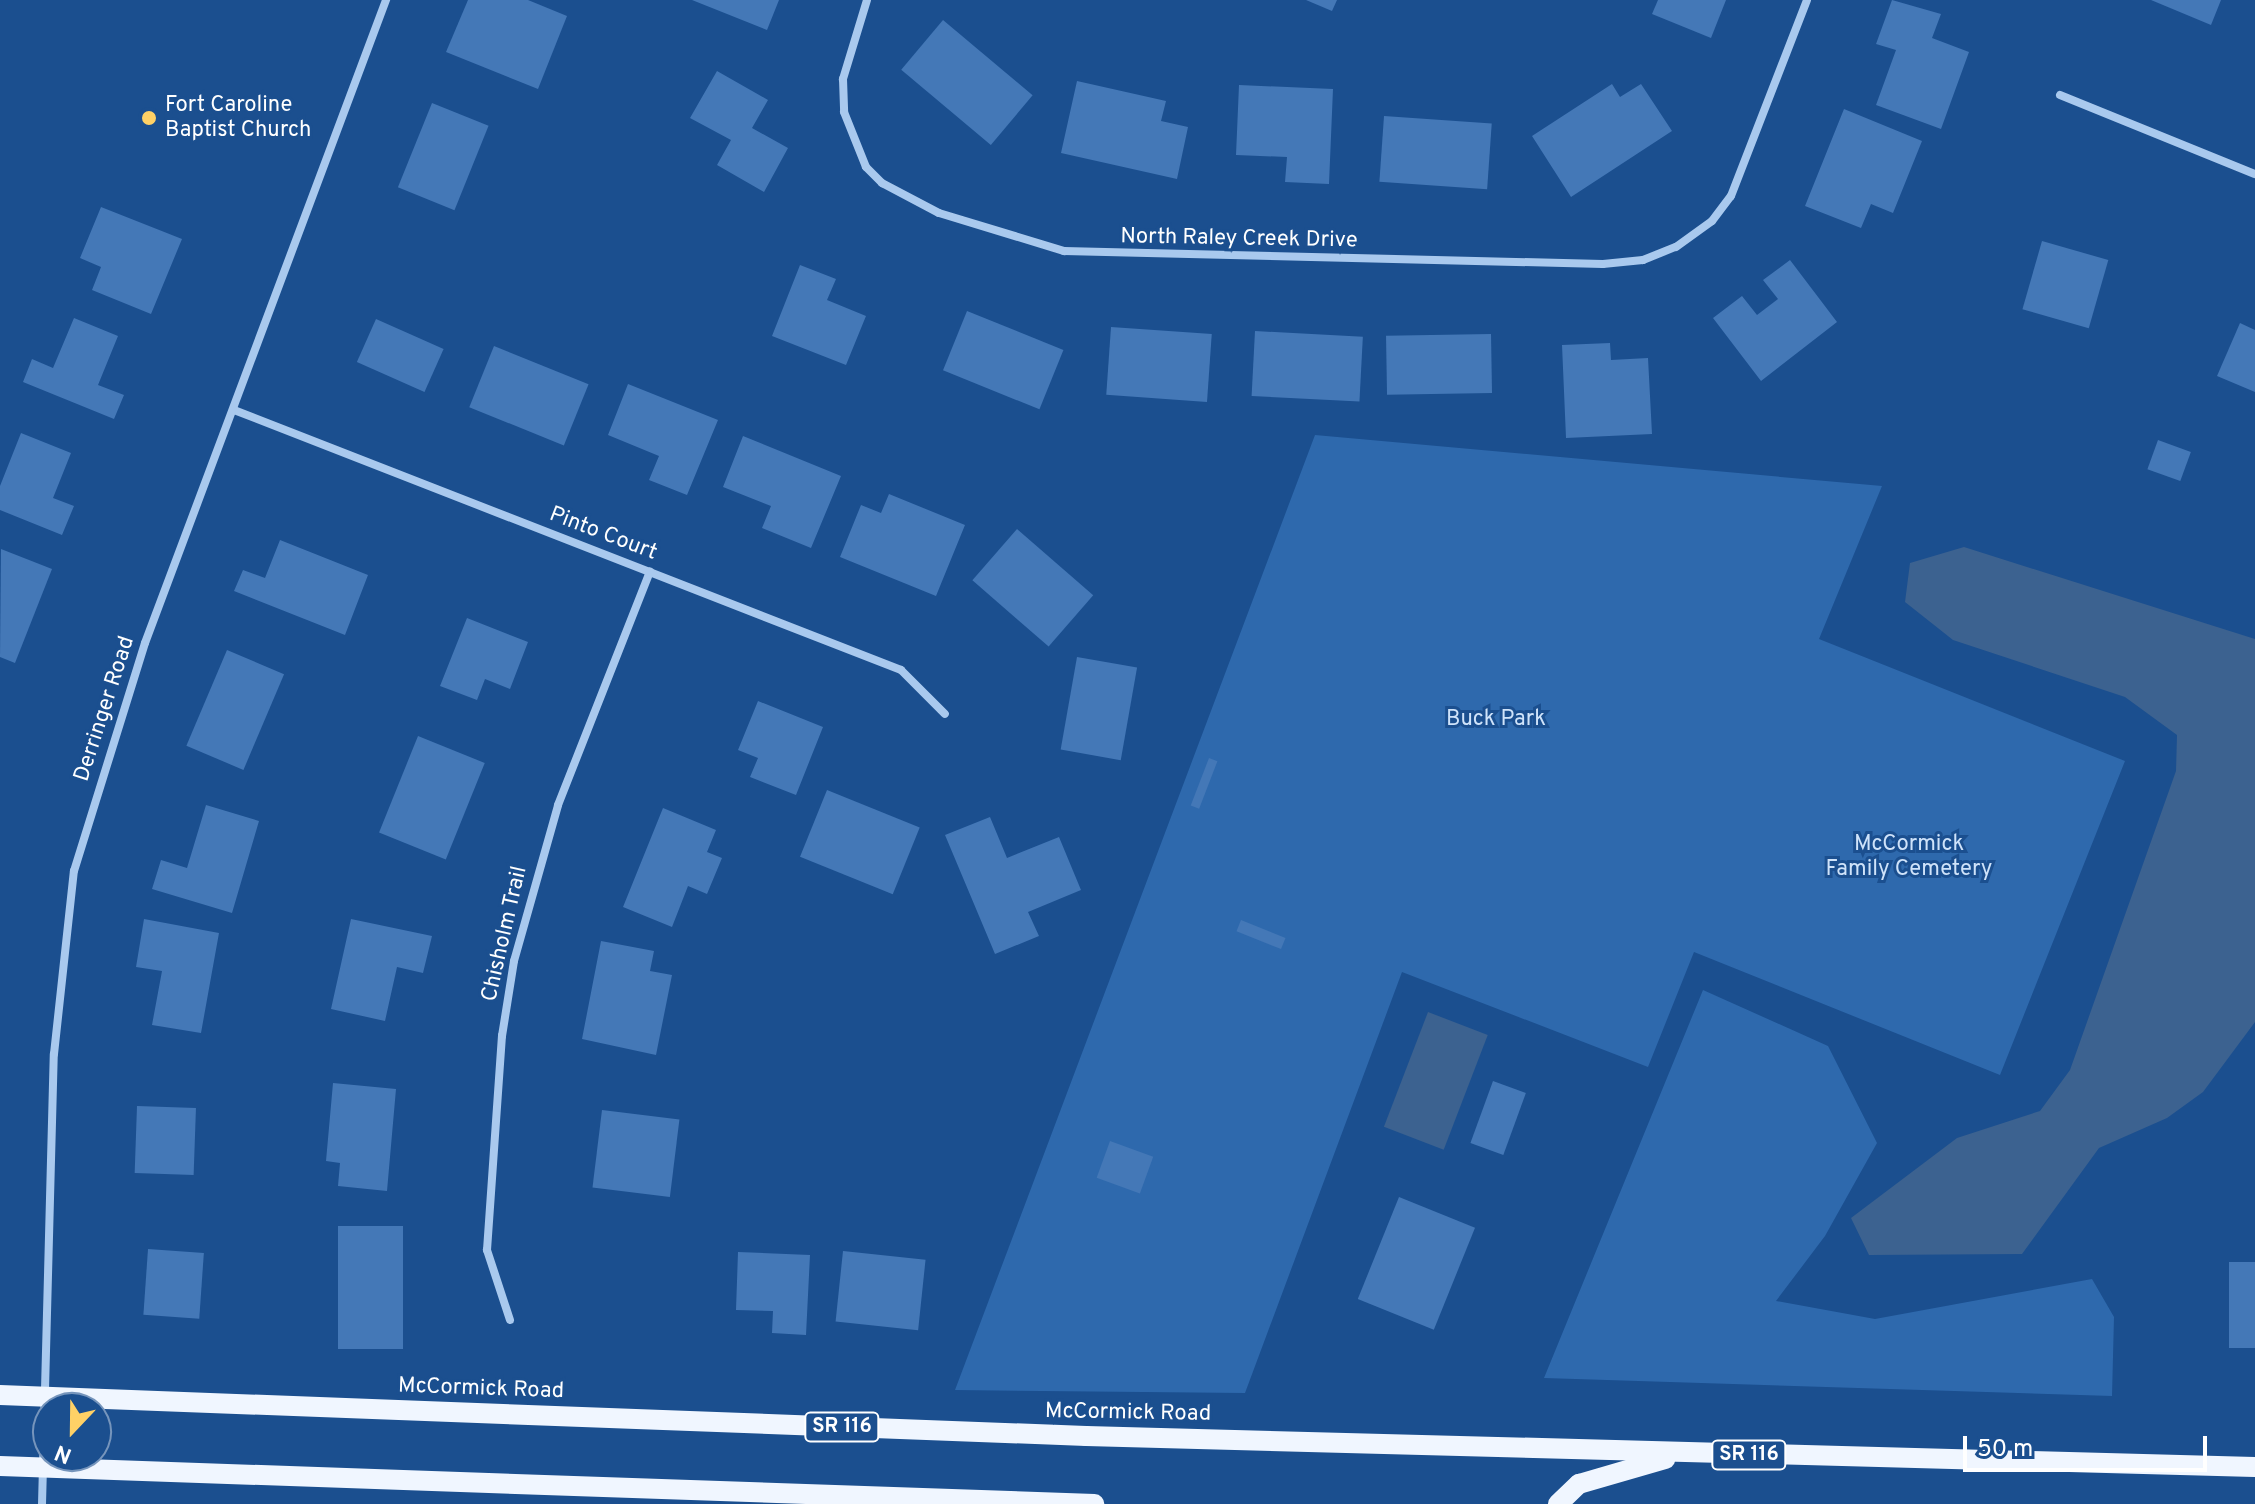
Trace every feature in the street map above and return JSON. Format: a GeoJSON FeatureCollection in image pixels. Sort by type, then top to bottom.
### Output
{"type":"FeatureCollection","features":[{"type":"Feature","properties":{"kind":"main road","name":"McCormick Road"},"geometry":{"type":"LineString","coordinates":[[0,1395],[32,1396]]}},
{"type":"Feature","properties":{"kind":"main road","name":"McCormick Road"},"geometry":{"type":"LineString","coordinates":[[112,1399],[1684,1453],[2255,1467]]}},
{"type":"Feature","properties":{"kind":"main road"},"geometry":{"type":"LineString","coordinates":[[1558,1504],[1579,1484],[1684,1453]]}},
{"type":"Feature","properties":{"kind":"main road"},"geometry":{"type":"LineString","coordinates":[[0,1466],[32,1467]]}},
{"type":"Feature","properties":{"kind":"main road"},"geometry":{"type":"LineString","coordinates":[[112,1470],[1094,1504]]}},
{"type":"Feature","properties":{"kind":"street","name":"Derringer Road"},"geometry":{"type":"LineString","coordinates":[[46,1392],[54,1054],[74,871],[145,643],[386,0]]}},
{"type":"Feature","properties":{"kind":"street","name":"North Raley Creek Drive"},"geometry":{"type":"LineString","coordinates":[[867,0],[843,79],[844,112],[866,167],[882,183],[939,213],[1064,251],[1603,264],[1643,260],[1676,247],[1712,221],[1731,196],[1807,0]]}},
{"type":"Feature","properties":{"kind":"street"},"geometry":{"type":"LineString","coordinates":[[2060,95],[2255,174]]}},
{"type":"Feature","properties":{"kind":"street","name":"Pinto Court"},"geometry":{"type":"LineString","coordinates":[[234,410],[901,670],[945,714]]}},
{"type":"Feature","properties":{"kind":"street","name":"Chisholm Trail"},"geometry":{"type":"LineString","coordinates":[[510,1320],[487,1250],[502,1036],[514,961],[558,805],[650,571]]}},
{"type":"Feature","properties":{"kind":"street","name":"Derringer Road"},"geometry":{"type":"LineString","coordinates":[[42,1504],[44,1472]]}},
{"type":"Feature","properties":{"kind":"green space","name":"Buck Park"},"geometry":{"type":"Polygon","coordinates":[[[1315,435],[1882,486],[1819,639],[2125,761],[2000,1075],[1694,952],[1648,1067],[1402,972],[1245,1393],[955,1390],[1315,435]]]}},
{"type":"Feature","properties":{"kind":"green space"},"geometry":{"type":"Polygon","coordinates":[[[1703,990],[1828,1046],[1877,1143],[1825,1236],[1776,1301],[1875,1319],[2092,1279],[2114,1317],[2112,1396],[1544,1378],[1703,990]]]}},
{"type":"Feature","properties":{"kind":"shaded area"},"geometry":{"type":"Polygon","coordinates":[[[1964,547],[2255,639],[2255,1022],[2203,1092],[2167,1118],[2099,1148],[2022,1254],[1869,1255],[1851,1218],[1957,1138],[2040,1111],[2070,1070],[2176,771],[2177,735],[2125,697],[1953,640],[1905,602],[1910,563],[1964,547]]]}},
{"type":"Feature","properties":{"kind":"shaded area"},"geometry":{"type":"Polygon","coordinates":[[[1428,1012],[1488,1035],[1444,1150],[1384,1127],[1428,1012]]]}},
{"type":"Feature","properties":{"kind":"building"},"geometry":{"type":"Polygon","coordinates":[[[468,0],[528,0],[567,16],[538,89],[446,52],[468,0]]]}},
{"type":"Feature","properties":{"kind":"building"},"geometry":{"type":"Polygon","coordinates":[[[692,0],[779,0],[767,30],[692,0]]]}},
{"type":"Feature","properties":{"kind":"building"},"geometry":{"type":"Polygon","coordinates":[[[1306,0],[1337,0],[1332,11],[1306,0]]]}},
{"type":"Feature","properties":{"kind":"building"},"geometry":{"type":"Polygon","coordinates":[[[1658,0],[1726,0],[1711,38],[1652,14],[1658,0]]]}},
{"type":"Feature","properties":{"kind":"building"},"geometry":{"type":"Polygon","coordinates":[[[1892,0],[1941,14],[1932,38],[1969,52],[1941,129],[1876,105],[1896,50],[1876,44],[1892,0]]]}},
{"type":"Feature","properties":{"kind":"building"},"geometry":{"type":"Polygon","coordinates":[[[2151,0],[2221,0],[2211,25],[2151,0]]]}},
{"type":"Feature","properties":{"kind":"building"},"geometry":{"type":"Polygon","coordinates":[[[943,20],[1033,95],[991,145],[901,70],[943,20]]]}},
{"type":"Feature","properties":{"kind":"building"},"geometry":{"type":"Polygon","coordinates":[[[717,71],[768,100],[752,128],[788,148],[764,192],[717,165],[731,140],[690,118],[717,71]]]}},
{"type":"Feature","properties":{"kind":"building"},"geometry":{"type":"Polygon","coordinates":[[[1077,81],[1166,101],[1161,121],[1188,127],[1177,179],[1061,153],[1077,81]]]}},
{"type":"Feature","properties":{"kind":"building"},"geometry":{"type":"Polygon","coordinates":[[[1612,84],[1620,97],[1641,84],[1672,131],[1571,197],[1532,136],[1612,84]]]}},
{"type":"Feature","properties":{"kind":"building"},"geometry":{"type":"Polygon","coordinates":[[[1239,85],[1333,89],[1329,184],[1285,182],[1287,157],[1236,155],[1239,85]]]}},
{"type":"Feature","properties":{"kind":"building"},"geometry":{"type":"Polygon","coordinates":[[[432,103],[489,126],[454,210],[398,187],[432,103]]]}},
{"type":"Feature","properties":{"kind":"building"},"geometry":{"type":"Polygon","coordinates":[[[1844,109],[1922,141],[1893,213],[1871,204],[1861,228],[1805,206],[1844,109]]]}},
{"type":"Feature","properties":{"kind":"building"},"geometry":{"type":"Polygon","coordinates":[[[1384,116],[1492,124],[1487,189],[1379,182],[1384,116]]]}},
{"type":"Feature","properties":{"kind":"building"},"geometry":{"type":"Polygon","coordinates":[[[101,207],[182,239],[151,314],[92,290],[101,267],[80,258],[101,207]]]}},
{"type":"Feature","properties":{"kind":"building"},"geometry":{"type":"Polygon","coordinates":[[[2042,241],[2108,260],[2089,328],[2022,309],[2042,241]]]}},
{"type":"Feature","properties":{"kind":"building"},"geometry":{"type":"Polygon","coordinates":[[[1790,260],[1837,322],[1761,381],[1713,318],[1742,296],[1757,315],[1778,299],[1763,280],[1790,260]]]}},
{"type":"Feature","properties":{"kind":"building"},"geometry":{"type":"Polygon","coordinates":[[[800,265],[836,279],[827,300],[866,316],[846,365],[772,336],[800,265]]]}},
{"type":"Feature","properties":{"kind":"building"},"geometry":{"type":"Polygon","coordinates":[[[967,311],[1063,350],[1039,409],[943,370],[967,311]]]}},
{"type":"Feature","properties":{"kind":"building"},"geometry":{"type":"Polygon","coordinates":[[[74,318],[118,336],[98,385],[124,395],[114,419],[23,382],[32,359],[53,368],[74,318]]]}},
{"type":"Feature","properties":{"kind":"building"},"geometry":{"type":"Polygon","coordinates":[[[376,319],[444,349],[424,392],[357,362],[376,319]]]}},
{"type":"Feature","properties":{"kind":"building"},"geometry":{"type":"Polygon","coordinates":[[[2240,323],[2255,330],[2255,392],[2217,376],[2240,323]]]}},
{"type":"Feature","properties":{"kind":"building"},"geometry":{"type":"Polygon","coordinates":[[[1111,327],[1212,334],[1207,402],[1106,395],[1111,327]]]}},
{"type":"Feature","properties":{"kind":"building"},"geometry":{"type":"Polygon","coordinates":[[[1255,331],[1363,337],[1359,402],[1252,396],[1255,331]]]}},
{"type":"Feature","properties":{"kind":"building"},"geometry":{"type":"Polygon","coordinates":[[[1491,334],[1492,393],[1387,395],[1386,336],[1491,334]]]}},
{"type":"Feature","properties":{"kind":"building"},"geometry":{"type":"Polygon","coordinates":[[[1610,343],[1611,360],[1648,358],[1652,434],[1566,438],[1562,345],[1610,343]]]}},
{"type":"Feature","properties":{"kind":"building"},"geometry":{"type":"Polygon","coordinates":[[[494,346],[589,384],[564,445],[469,407],[494,346]]]}},
{"type":"Feature","properties":{"kind":"building"},"geometry":{"type":"Polygon","coordinates":[[[628,384],[718,420],[687,495],[649,480],[659,456],[608,435],[628,384]]]}},
{"type":"Feature","properties":{"kind":"building"},"geometry":{"type":"Polygon","coordinates":[[[21,433],[71,453],[53,498],[74,506],[62,535],[0,510],[0,486],[21,433]]]}},
{"type":"Feature","properties":{"kind":"building"},"geometry":{"type":"Polygon","coordinates":[[[743,436],[841,476],[811,548],[762,528],[771,506],[723,487],[743,436]]]}},
{"type":"Feature","properties":{"kind":"building"},"geometry":{"type":"Polygon","coordinates":[[[2158,440],[2191,452],[2180,481],[2147,469],[2158,440]]]}},
{"type":"Feature","properties":{"kind":"building"},"geometry":{"type":"Polygon","coordinates":[[[889,494],[965,525],[936,596],[840,557],[861,505],[881,513],[889,494]]]}},
{"type":"Feature","properties":{"kind":"building"},"geometry":{"type":"Polygon","coordinates":[[[1017,529],[1093,595],[1049,647],[972,580],[1017,529]]]}},
{"type":"Feature","properties":{"kind":"building"},"geometry":{"type":"Polygon","coordinates":[[[280,540],[368,575],[345,635],[234,591],[243,570],[265,578],[280,540]]]}},
{"type":"Feature","properties":{"kind":"building"},"geometry":{"type":"Polygon","coordinates":[[[1,549],[52,569],[15,663],[0,657],[1,549]]]}},
{"type":"Feature","properties":{"kind":"building"},"geometry":{"type":"Polygon","coordinates":[[[467,618],[528,642],[510,689],[485,679],[477,700],[440,686],[467,618]]]}},
{"type":"Feature","properties":{"kind":"building"},"geometry":{"type":"Polygon","coordinates":[[[227,650],[284,674],[243,770],[186,746],[227,650]]]}},
{"type":"Feature","properties":{"kind":"building"},"geometry":{"type":"Polygon","coordinates":[[[1077,657],[1137,668],[1121,760],[1061,750],[1077,657]]]}},
{"type":"Feature","properties":{"kind":"building"},"geometry":{"type":"Polygon","coordinates":[[[758,701],[823,727],[796,795],[750,777],[758,758],[738,750],[758,701]]]}},
{"type":"Feature","properties":{"kind":"building"},"geometry":{"type":"Polygon","coordinates":[[[418,736],[485,763],[446,859],[379,832],[418,736]]]}},
{"type":"Feature","properties":{"kind":"building"},"geometry":{"type":"Polygon","coordinates":[[[1209,758],[1217,761],[1199,809],[1191,806],[1209,758]]]}},
{"type":"Feature","properties":{"kind":"building"},"geometry":{"type":"Polygon","coordinates":[[[827,790],[920,827],[893,894],[800,857],[827,790]]]}},
{"type":"Feature","properties":{"kind":"building"},"geometry":{"type":"Polygon","coordinates":[[[206,805],[259,821],[232,913],[152,889],[161,860],[187,868],[206,805]]]}},
{"type":"Feature","properties":{"kind":"building"},"geometry":{"type":"Polygon","coordinates":[[[663,808],[716,830],[707,852],[722,858],[707,894],[688,886],[672,927],[623,907],[663,808]]]}},
{"type":"Feature","properties":{"kind":"building"},"geometry":{"type":"Polygon","coordinates":[[[990,817],[1007,858],[1059,837],[1081,890],[1028,912],[1039,936],[995,954],[945,835],[990,817]]]}},
{"type":"Feature","properties":{"kind":"building"},"geometry":{"type":"Polygon","coordinates":[[[144,919],[219,933],[201,1033],[152,1025],[162,971],[136,967],[144,919]]]}},
{"type":"Feature","properties":{"kind":"building"},"geometry":{"type":"Polygon","coordinates":[[[351,919],[432,936],[423,973],[397,967],[385,1021],[331,1009],[351,919]]]}},
{"type":"Feature","properties":{"kind":"building"},"geometry":{"type":"Polygon","coordinates":[[[1241,920],[1286,938],[1281,949],[1237,931],[1241,920]]]}},
{"type":"Feature","properties":{"kind":"building"},"geometry":{"type":"Polygon","coordinates":[[[601,941],[654,951],[650,971],[672,975],[656,1055],[582,1039],[601,941]]]}},
{"type":"Feature","properties":{"kind":"building"},"geometry":{"type":"Polygon","coordinates":[[[1493,1081],[1526,1093],[1503,1155],[1470,1143],[1493,1081]]]}},
{"type":"Feature","properties":{"kind":"building"},"geometry":{"type":"Polygon","coordinates":[[[333,1083],[396,1089],[387,1191],[338,1186],[340,1163],[326,1161],[333,1083]]]}},
{"type":"Feature","properties":{"kind":"building"},"geometry":{"type":"Polygon","coordinates":[[[137,1106],[196,1108],[194,1175],[135,1173],[137,1106]]]}},
{"type":"Feature","properties":{"kind":"building"},"geometry":{"type":"Polygon","coordinates":[[[602,1110],[679,1120],[670,1197],[592,1187],[602,1110]]]}},
{"type":"Feature","properties":{"kind":"building"},"geometry":{"type":"Polygon","coordinates":[[[1110,1141],[1153,1157],[1140,1193],[1097,1178],[1110,1141]]]}},
{"type":"Feature","properties":{"kind":"building"},"geometry":{"type":"Polygon","coordinates":[[[1399,1197],[1475,1228],[1434,1330],[1358,1299],[1399,1197]]]}},
{"type":"Feature","properties":{"kind":"building"},"geometry":{"type":"Polygon","coordinates":[[[338,1226],[403,1226],[403,1349],[338,1349],[338,1226]]]}},
{"type":"Feature","properties":{"kind":"building"},"geometry":{"type":"Polygon","coordinates":[[[148,1249],[204,1253],[199,1319],[143,1315],[148,1249]]]}},
{"type":"Feature","properties":{"kind":"building"},"geometry":{"type":"Polygon","coordinates":[[[843,1251],[926,1260],[918,1330],[836,1322],[843,1251]]]}},
{"type":"Feature","properties":{"kind":"building"},"geometry":{"type":"Polygon","coordinates":[[[738,1252],[810,1255],[806,1335],[772,1333],[773,1311],[736,1310],[738,1252]]]}},
{"type":"Feature","properties":{"kind":"building"},"geometry":{"type":"Polygon","coordinates":[[[2229,1262],[2255,1262],[2255,1348],[2229,1348],[2229,1262]]]}},
{"type":"Feature","properties":{"kind":"place","name":"Fort Caroline Baptist Church"},"geometry":{"type":"Point","coordinates":[149,118]}},
{"type":"Feature","properties":{"kind":"park label","name":"McCormick Family Cemetery"},"geometry":{"type":"Point","coordinates":[1909,856]}}]}
